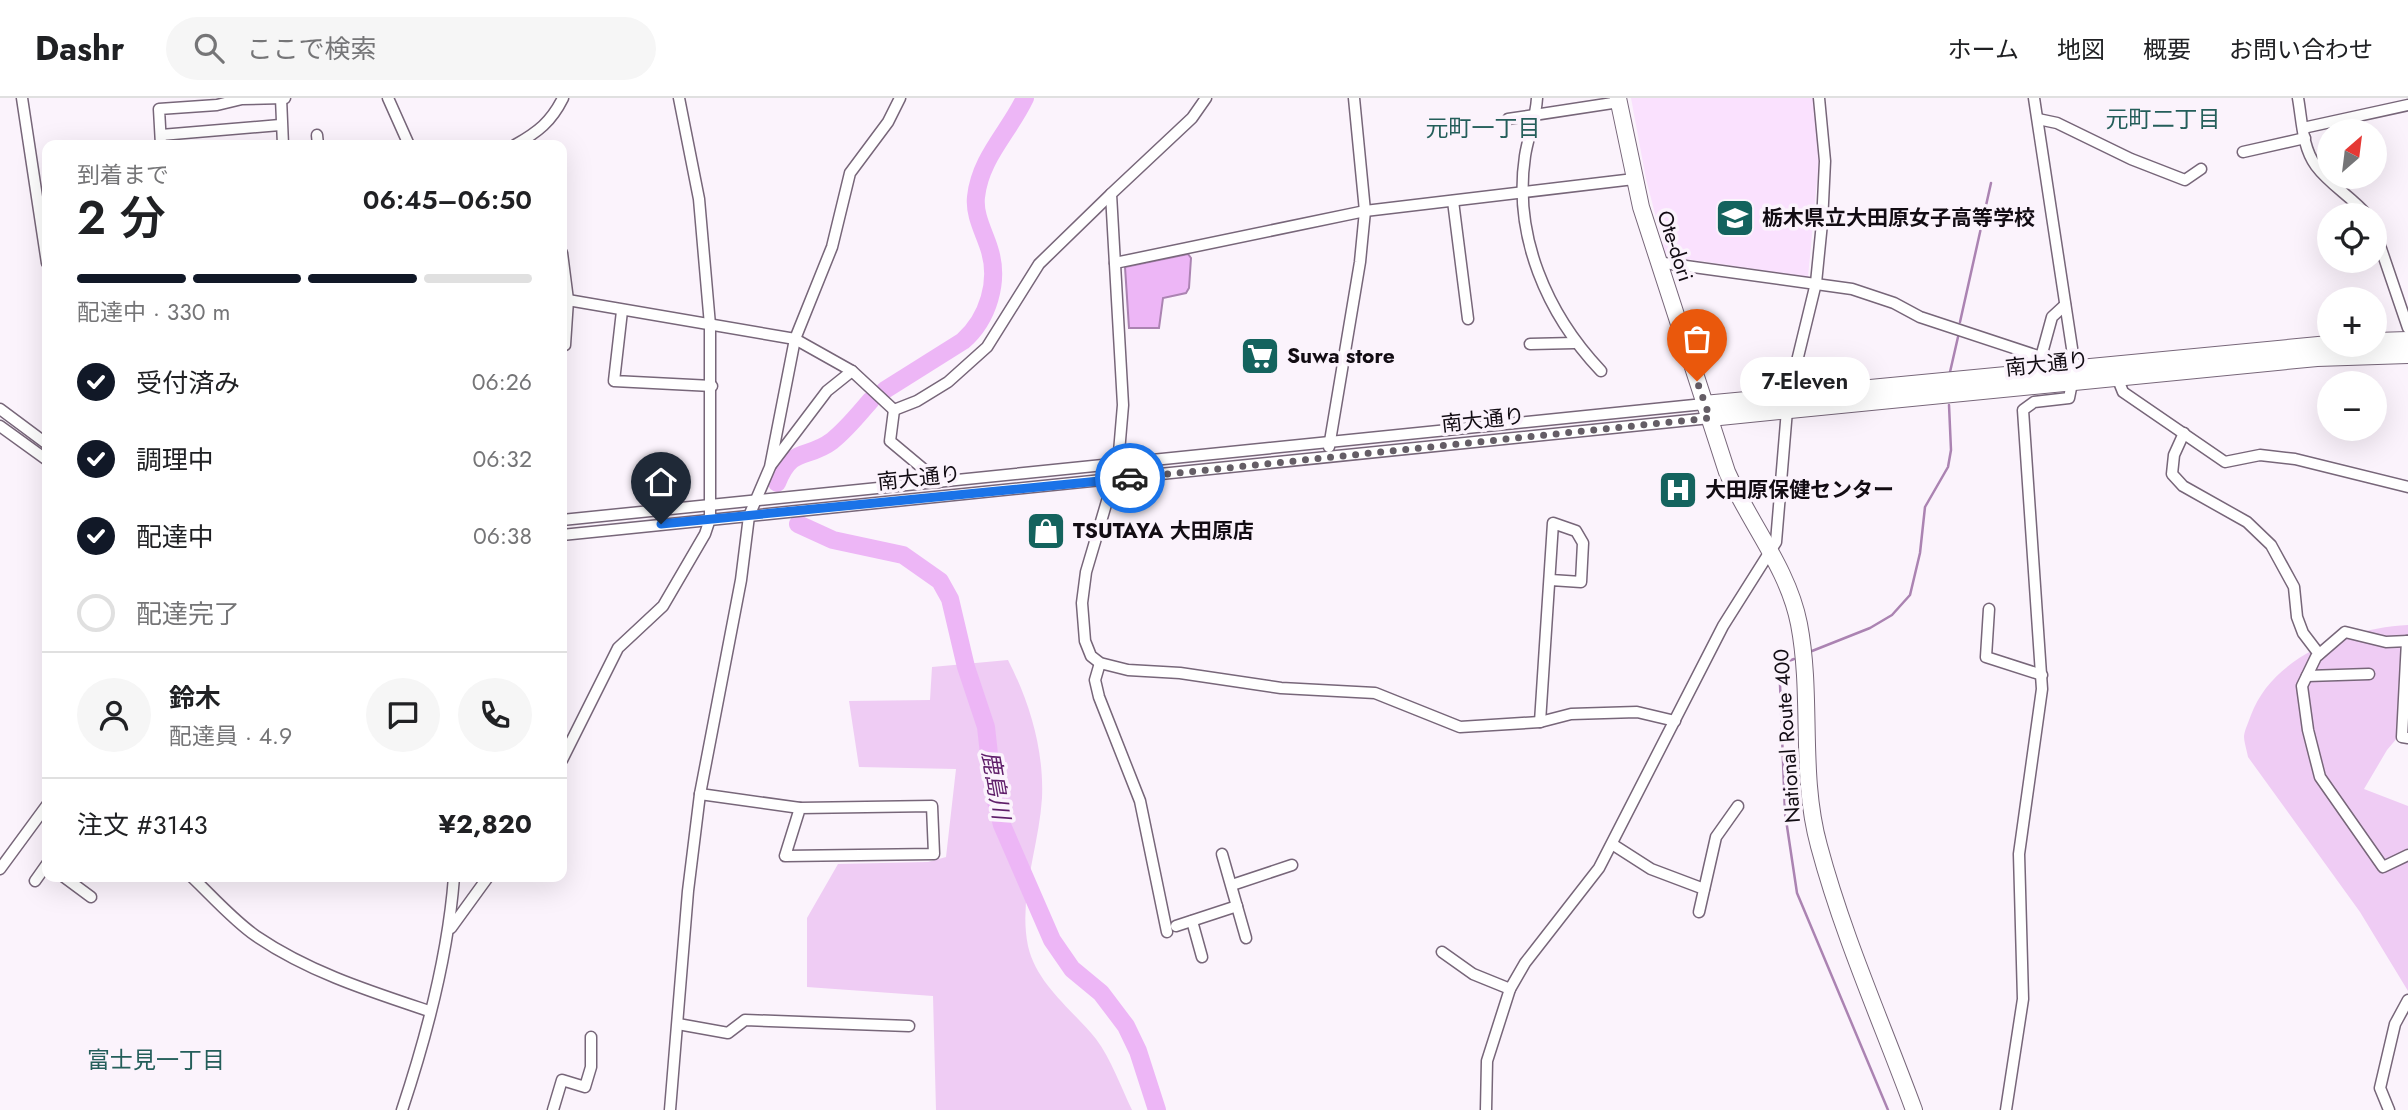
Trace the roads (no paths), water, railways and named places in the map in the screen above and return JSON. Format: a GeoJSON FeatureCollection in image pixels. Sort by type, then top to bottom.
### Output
{"type":"FeatureCollection","features":[{"type":"Feature","properties":{"kind":"highway","name":"Ote-dori"},"geometry":{"type":"LineString","coordinates":[[1618,100],[1634,179],[1657,261],[1707,411]]}},
{"type":"Feature","properties":{"kind":"highway"},"geometry":{"type":"LineString","coordinates":[[2387,341],[2408,340]]}},
{"type":"Feature","properties":{"kind":"highway","name":"南大通り"},"geometry":{"type":"LineString","coordinates":[[1707,411],[2073,376],[2317,346]]}},
{"type":"Feature","properties":{"kind":"highway","name":"南大通り"},"geometry":{"type":"LineString","coordinates":[[2073,376],[2117,377],[2317,358],[2408,355]]}},
{"type":"Feature","properties":{"kind":"highway","name":"National Route 400"},"geometry":{"type":"LineString","coordinates":[[1707,411],[1735,492],[1785,578],[1800,627],[1810,794],[1819,846],[1914,1110]]}},
{"type":"Feature","properties":{"kind":"street"},"geometry":{"type":"LineString","coordinates":[[22,98],[42,226]]}},
{"type":"Feature","properties":{"kind":"street"},"geometry":{"type":"LineString","coordinates":[[280,125],[253,126],[161,140],[159,109],[217,105],[242,99],[282,98],[280,125],[282,140]]}},
{"type":"Feature","properties":{"kind":"street"},"geometry":{"type":"LineString","coordinates":[[388,98],[407,140]]}},
{"type":"Feature","properties":{"kind":"street"},"geometry":{"type":"LineString","coordinates":[[524,140],[540,131],[553,118],[562,98]]}},
{"type":"Feature","properties":{"kind":"street"},"geometry":{"type":"LineString","coordinates":[[567,750],[618,648],[663,606],[710,519],[710,325],[699,199],[680,98]]}},
{"type":"Feature","properties":{"kind":"street"},"geometry":{"type":"LineString","coordinates":[[770,467],[795,339],[825,267],[850,173],[888,122],[900,98]]}},
{"type":"Feature","properties":{"kind":"street"},"geometry":{"type":"LineString","coordinates":[[894,410],[917,401],[948,382],[987,347],[1039,264],[1192,118],[1206,98]]}},
{"type":"Feature","properties":{"kind":"street"},"geometry":{"type":"LineString","coordinates":[[1328,457],[1360,262],[1365,211],[1354,98]]}},
{"type":"Feature","properties":{"kind":"street"},"geometry":{"type":"LineString","coordinates":[[1537,98],[1536,114],[1525,156],[1522,193],[1535,268],[1574,343],[1601,371]]}},
{"type":"Feature","properties":{"kind":"street"},"geometry":{"type":"LineString","coordinates":[[1486,1110],[1487,1061],[1510,989],[1525,963],[1599,868],[1723,626],[1771,554],[1778,531],[1787,405],[1816,283],[1825,161],[1819,98]]}},
{"type":"Feature","properties":{"kind":"street"},"geometry":{"type":"LineString","coordinates":[[2007,1110],[2023,999],[2019,854],[2042,675],[2023,410],[2034,402],[2069,398],[2073,376],[2034,98]]}},
{"type":"Feature","properties":{"kind":"street"},"geometry":{"type":"LineString","coordinates":[[2298,98],[2304,133],[2315,164],[2357,203]]}},
{"type":"Feature","properties":{"kind":"street"},"geometry":{"type":"LineString","coordinates":[[1508,119],[1618,100]]}},
{"type":"Feature","properties":{"kind":"street"},"geometry":{"type":"LineString","coordinates":[[2243,152],[2408,105]]}},
{"type":"Feature","properties":{"kind":"street"},"geometry":{"type":"LineString","coordinates":[[2038,119],[2057,123],[2131,159],[2185,180],[2201,169]]}},
{"type":"Feature","properties":{"kind":"street"},"geometry":{"type":"LineString","coordinates":[[33,173],[42,172]]}},
{"type":"Feature","properties":{"kind":"street"},"geometry":{"type":"LineString","coordinates":[[1115,263],[1365,211],[1634,179]]}},
{"type":"Feature","properties":{"kind":"street"},"geometry":{"type":"LineString","coordinates":[[1111,194],[1123,405],[1118,464],[1086,572],[1082,603],[1085,641],[1091,656],[1100,663],[1128,670],[1180,673],[1281,688],[1375,692],[1460,727],[1540,722],[1571,714],[1637,712],[1675,721]]}},
{"type":"Feature","properties":{"kind":"street"},"geometry":{"type":"LineString","coordinates":[[1453,201],[1468,319]]}},
{"type":"Feature","properties":{"kind":"street"},"geometry":{"type":"LineString","coordinates":[[1657,261],[1852,289],[1884,299],[1920,317],[2041,357],[2052,317],[2065,305]]}},
{"type":"Feature","properties":{"kind":"street"},"geometry":{"type":"LineString","coordinates":[[2387,266],[2408,328]]}},
{"type":"Feature","properties":{"kind":"street"},"geometry":{"type":"LineString","coordinates":[[567,300],[795,339],[852,371],[894,410]]}},
{"type":"Feature","properties":{"kind":"street"},"geometry":{"type":"LineString","coordinates":[[622,311],[614,381],[712,386]]}},
{"type":"Feature","properties":{"kind":"street"},"geometry":{"type":"LineString","coordinates":[[1530,344],[1574,343]]}},
{"type":"Feature","properties":{"kind":"street"},"geometry":{"type":"LineString","coordinates":[[670,1110],[688,891],[700,794],[740,580],[749,516],[770,467],[827,391],[852,371]]}},
{"type":"Feature","properties":{"kind":"street"},"geometry":{"type":"LineString","coordinates":[[2117,377],[2123,392],[2225,461],[2260,456],[2295,459],[2408,487]]}},
{"type":"Feature","properties":{"kind":"street"},"geometry":{"type":"LineString","coordinates":[[0,410],[42,440]]}},
{"type":"Feature","properties":{"kind":"street"},"geometry":{"type":"LineString","coordinates":[[894,410],[890,441],[939,482]]}},
{"type":"Feature","properties":{"kind":"street","name":"南大通り"},"geometry":{"type":"LineString","coordinates":[[567,519],[1329,443],[1707,411]]}},
{"type":"Feature","properties":{"kind":"street","name":"南大通り"},"geometry":{"type":"LineString","coordinates":[[567,534],[1328,457],[1707,411]]}},
{"type":"Feature","properties":{"kind":"street"},"geometry":{"type":"LineString","coordinates":[[0,426],[42,456]]}},
{"type":"Feature","properties":{"kind":"street"},"geometry":{"type":"LineString","coordinates":[[2184,433],[2174,455],[2172,474],[2183,486],[2247,522],[2271,545],[2294,587],[2297,617],[2303,633],[2319,654]]}},
{"type":"Feature","properties":{"kind":"street"},"geometry":{"type":"LineString","coordinates":[[1540,722],[1553,523],[1576,531],[1583,543],[1581,582],[1551,580]]}},
{"type":"Feature","properties":{"kind":"street"},"geometry":{"type":"LineString","coordinates":[[1989,609],[1986,657],[2042,675]]}},
{"type":"Feature","properties":{"kind":"street"},"geometry":{"type":"LineString","coordinates":[[2408,738],[2402,737],[2407,641],[2386,642],[2344,632],[2319,654],[2302,686],[2320,778],[2383,867],[2408,855]]}},
{"type":"Feature","properties":{"kind":"street"},"geometry":{"type":"LineString","coordinates":[[1100,663],[1095,680],[1099,697],[1140,801],[1172,929],[1237,906]]}},
{"type":"Feature","properties":{"kind":"street"},"geometry":{"type":"LineString","coordinates":[[2307,676],[2369,674]]}},
{"type":"Feature","properties":{"kind":"street"},"geometry":{"type":"LineString","coordinates":[[700,794],[800,808],[932,806],[934,854],[785,856],[800,808]]}},
{"type":"Feature","properties":{"kind":"street"},"geometry":{"type":"LineString","coordinates":[[1699,912],[1716,836],[1738,806]]}},
{"type":"Feature","properties":{"kind":"street"},"geometry":{"type":"LineString","coordinates":[[0,869],[42,812]]}},
{"type":"Feature","properties":{"kind":"street"},"geometry":{"type":"LineString","coordinates":[[1612,844],[1651,869],[1704,889]]}},
{"type":"Feature","properties":{"kind":"street"},"geometry":{"type":"LineString","coordinates":[[1222,854],[1246,938]]}},
{"type":"Feature","properties":{"kind":"street"},"geometry":{"type":"LineString","coordinates":[[1232,885],[1292,865]]}},
{"type":"Feature","properties":{"kind":"street"},"geometry":{"type":"LineString","coordinates":[[35,881],[42,871]]}},
{"type":"Feature","properties":{"kind":"street"},"geometry":{"type":"LineString","coordinates":[[71,882],[92,897]]}},
{"type":"Feature","properties":{"kind":"street"},"geometry":{"type":"LineString","coordinates":[[197,882],[253,934],[290,958],[342,982],[429,1011]]}},
{"type":"Feature","properties":{"kind":"street"},"geometry":{"type":"LineString","coordinates":[[402,1110],[450,930],[454,882]]}},
{"type":"Feature","properties":{"kind":"street"},"geometry":{"type":"LineString","coordinates":[[450,930],[484,882]]}},
{"type":"Feature","properties":{"kind":"street"},"geometry":{"type":"LineString","coordinates":[[1192,921],[1202,957]]}},
{"type":"Feature","properties":{"kind":"street"},"geometry":{"type":"LineString","coordinates":[[1442,951],[1473,974],[1510,989]]}},
{"type":"Feature","properties":{"kind":"street"},"geometry":{"type":"LineString","coordinates":[[2389,1110],[2380,1088],[2395,1024],[2408,1000]]}},
{"type":"Feature","properties":{"kind":"street"},"geometry":{"type":"LineString","coordinates":[[678,1024],[729,1033],[745,1020],[909,1026]]}},
{"type":"Feature","properties":{"kind":"street"},"geometry":{"type":"LineString","coordinates":[[553,1110],[562,1080],[585,1087],[591,1067],[591,1037]]}},
{"type":"Feature","properties":{"kind":"waterway","name":"鹿島川"},"geometry":{"type":"LineString","coordinates":[[885,390],[963,341],[985,311],[990,299],[993,273],[989,248],[976,210],[976,197],[983,170],[1025,98]]}},
{"type":"Feature","properties":{"kind":"waterway"},"geometry":{"type":"LineString","coordinates":[[1960,322],[1991,183]]}},
{"type":"Feature","properties":{"kind":"waterway"},"geometry":{"type":"LineString","coordinates":[[1950,372],[1958,337]]}},
{"type":"Feature","properties":{"kind":"waterway","name":"鹿島川"},"geometry":{"type":"LineString","coordinates":[[777,483],[788,463],[832,441],[871,400]]}},
{"type":"Feature","properties":{"kind":"waterway"},"geometry":{"type":"LineString","coordinates":[[1812,651],[1870,628],[1892,615],[1910,595],[1920,553],[1925,507],[1948,467],[1951,450],[1949,405]]}},
{"type":"Feature","properties":{"kind":"waterway","name":"鹿島川"},"geometry":{"type":"LineString","coordinates":[[798,524],[833,540],[903,555],[940,581],[950,599],[966,667],[986,727],[993,790],[1002,825],[1052,940],[1072,969],[1101,993],[1126,1026],[1138,1051],[1157,1110]]}},
{"type":"Feature","properties":{"kind":"waterway"},"geometry":{"type":"LineString","coordinates":[[1794,659],[1786,662],[1780,684],[1785,813],[1797,893],[1888,1110]]}},
{"type":"Feature","properties":{"kind":"place","name":"栃木県立大田原女子高等学校"},"geometry":{"type":"Point","coordinates":[1735,218]}},
{"type":"Feature","properties":{"kind":"place","name":"Suwa store"},"geometry":{"type":"Point","coordinates":[1260,356]}},
{"type":"Feature","properties":{"kind":"place","name":"7-Eleven"},"geometry":{"type":"Point","coordinates":[1697,381]}},
{"type":"Feature","properties":{"kind":"place","name":"大田原保健センター"},"geometry":{"type":"Point","coordinates":[1678,490]}},
{"type":"Feature","properties":{"kind":"place","name":"TSUTAYA 大田原店"},"geometry":{"type":"Point","coordinates":[1046,531]}},
{"type":"Feature","properties":{"kind":"district","name":"元町二丁目"},"geometry":{"type":"Point","coordinates":[2163,119]}},
{"type":"Feature","properties":{"kind":"district","name":"元町一丁目"},"geometry":{"type":"Point","coordinates":[1483,128]}},
{"type":"Feature","properties":{"kind":"district","name":"富士見一丁目"},"geometry":{"type":"Point","coordinates":[156,1060]}}]}
